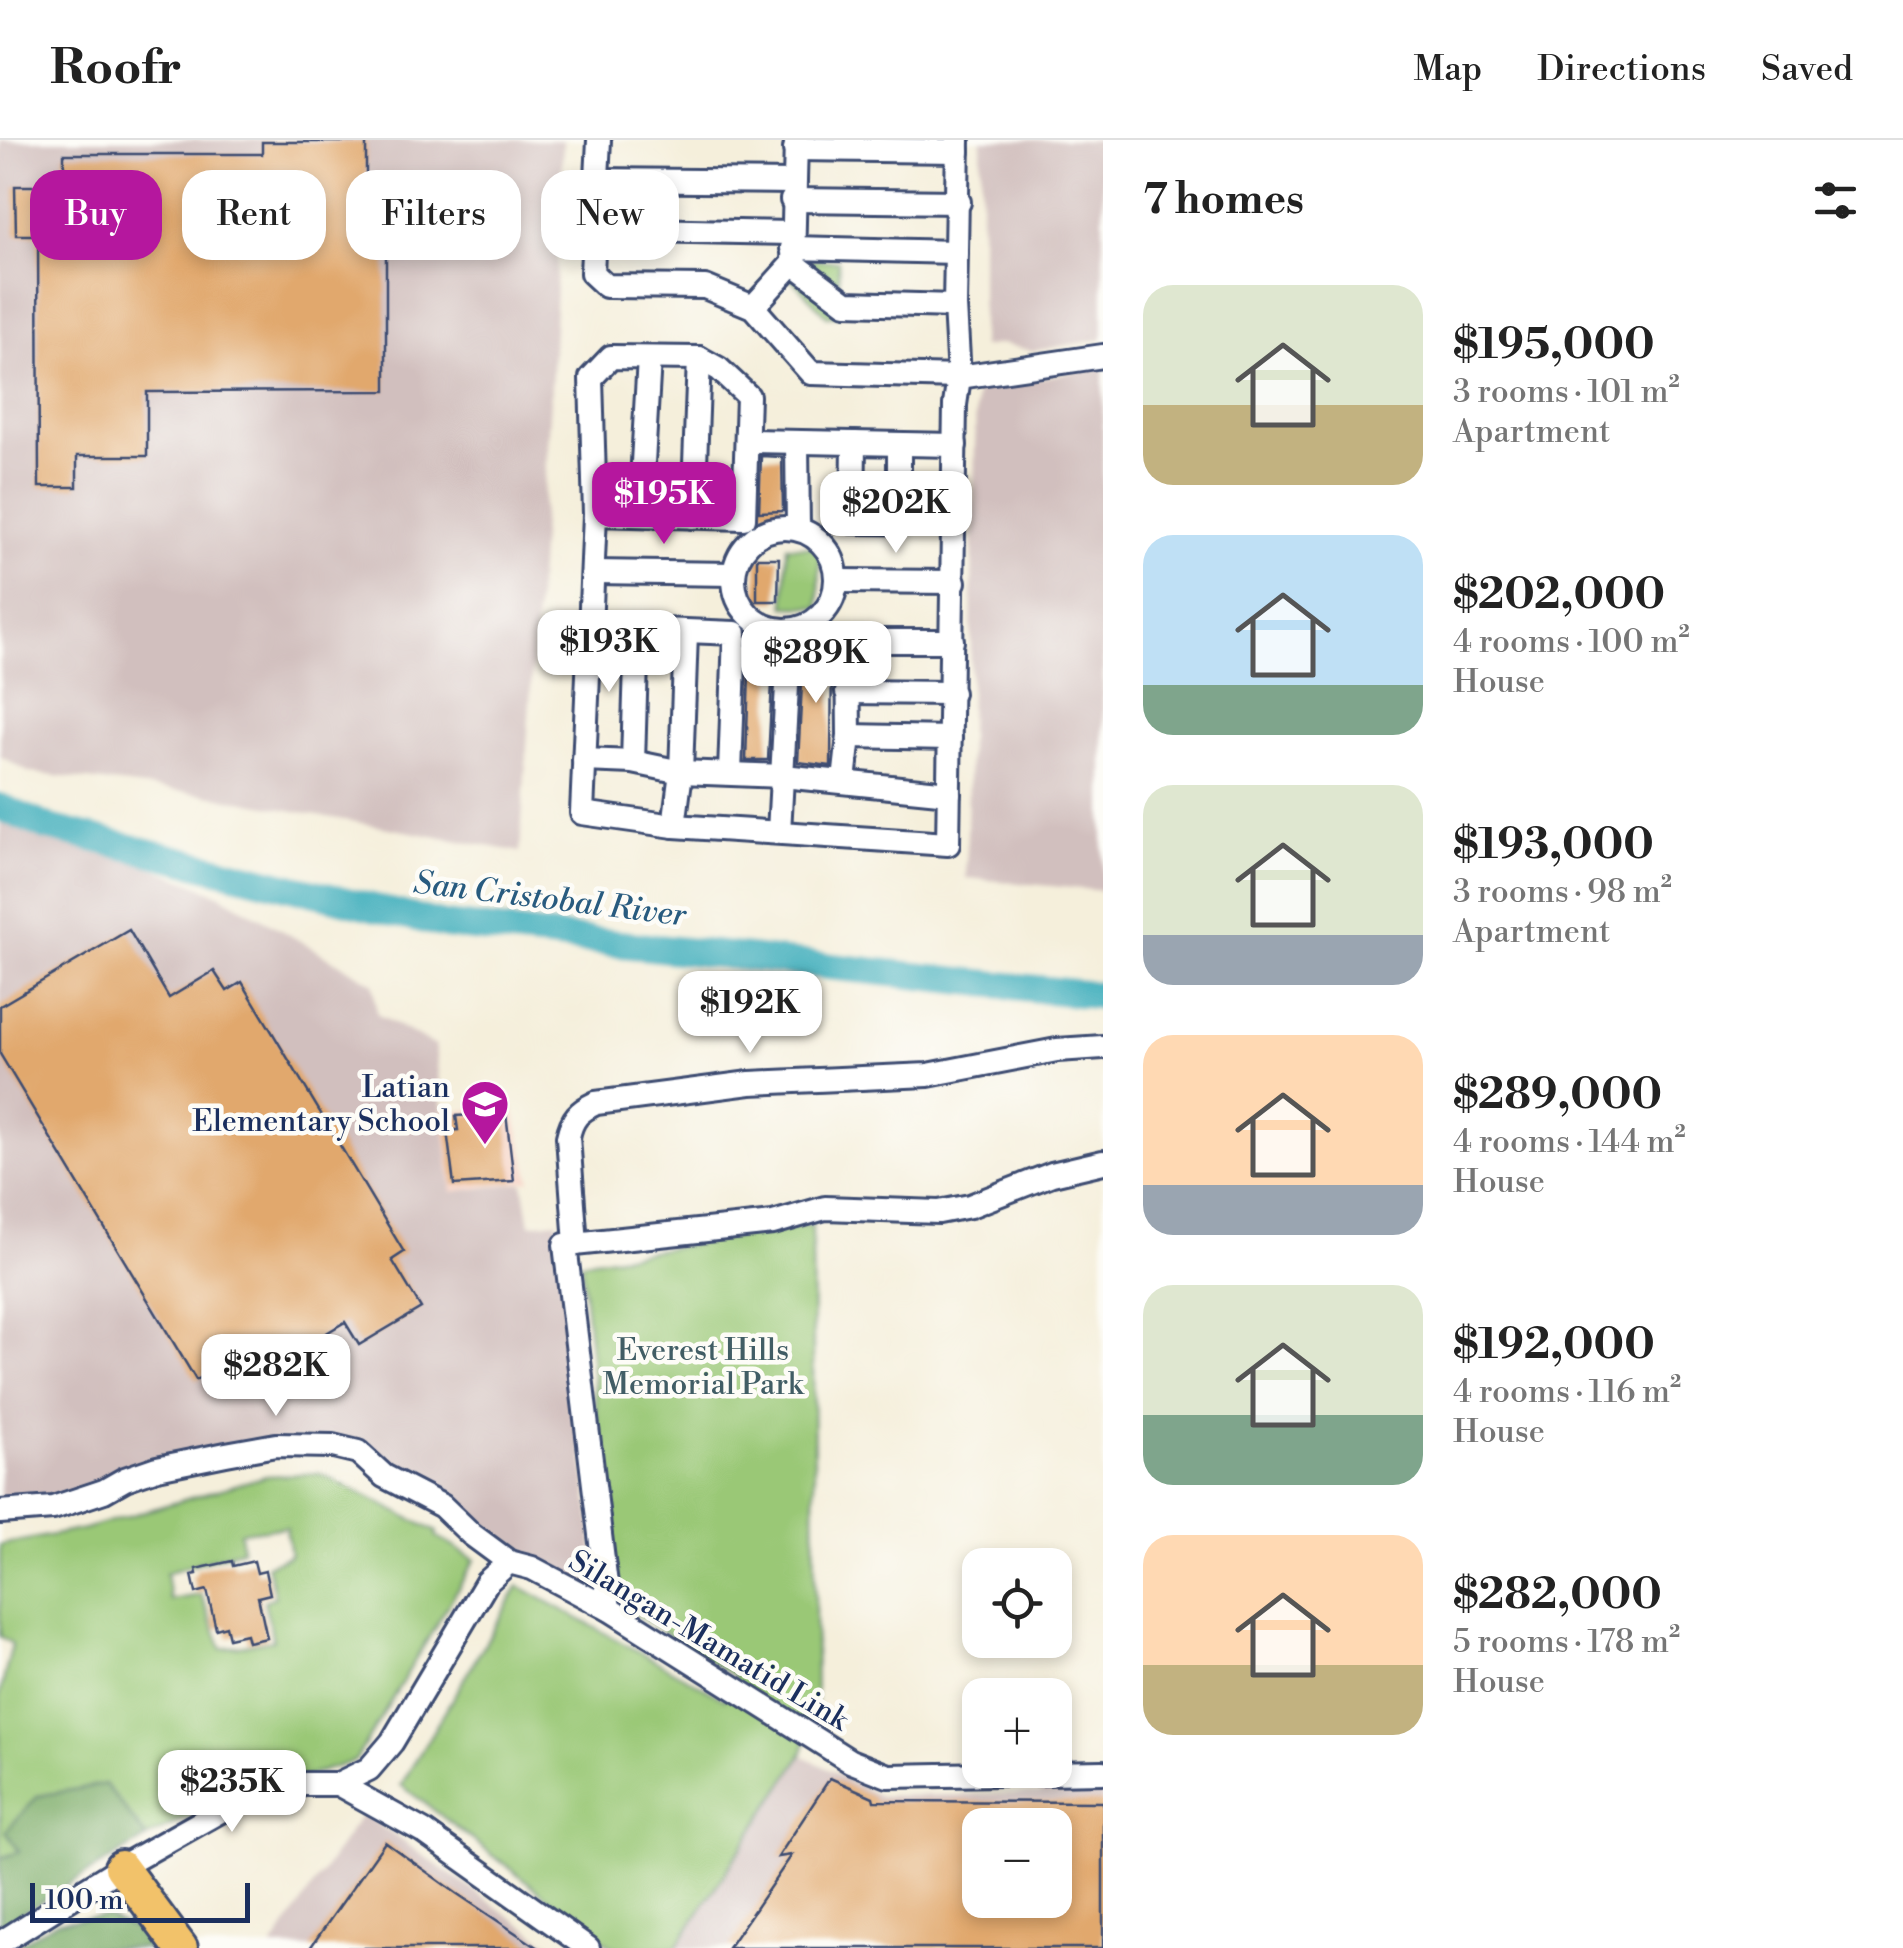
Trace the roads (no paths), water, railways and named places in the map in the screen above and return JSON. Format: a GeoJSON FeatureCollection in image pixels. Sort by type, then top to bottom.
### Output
{"type":"FeatureCollection","features":[{"type":"Feature","properties":{"kind":"highway"},"geometry":{"type":"LineString","coordinates":[[121,1867],[182,1948]]}},
{"type":"Feature","properties":{"kind":"street"},"geometry":{"type":"LineString","coordinates":[[596,170],[598,140]]}},
{"type":"Feature","properties":{"kind":"street"},"geometry":{"type":"LineString","coordinates":[[595,514],[744,518],[748,396],[719,369],[699,358],[611,357],[592,378],[595,514],[582,813],[674,826],[948,844],[958,378],[954,306],[958,146],[796,145],[792,248],[753,306]]}},
{"type":"Feature","properties":{"kind":"street"},"geometry":{"type":"LineString","coordinates":[[679,185],[959,202]]}},
{"type":"Feature","properties":{"kind":"street"},"geometry":{"type":"LineString","coordinates":[[679,237],[792,248],[956,252]]}},
{"type":"Feature","properties":{"kind":"street"},"geometry":{"type":"LineString","coordinates":[[792,248],[846,303],[954,306]]}},
{"type":"Feature","properties":{"kind":"street"},"geometry":{"type":"LineString","coordinates":[[593,260],[592,273],[606,286],[704,286],[753,306],[812,373],[958,378],[1103,356]]}},
{"type":"Feature","properties":{"kind":"street"},"geometry":{"type":"LineString","coordinates":[[640,515],[650,358]]}},
{"type":"Feature","properties":{"kind":"street"},"geometry":{"type":"LineString","coordinates":[[694,517],[699,358]]}},
{"type":"Feature","properties":{"kind":"street"},"geometry":{"type":"LineString","coordinates":[[748,440],[955,445]]}},
{"type":"Feature","properties":{"kind":"street"},"geometry":{"type":"LineString","coordinates":[[797,442],[798,529]]}},
{"type":"Feature","properties":{"kind":"street"},"geometry":{"type":"LineString","coordinates":[[854,443],[853,522],[954,524]]}},
{"type":"Feature","properties":{"kind":"street"},"geometry":{"type":"LineString","coordinates":[[899,445],[899,522]]}},
{"type":"Feature","properties":{"kind":"street"},"geometry":{"type":"LineString","coordinates":[[798,529],[814,535],[826,546],[835,563],[838,582],[822,616],[790,631],[768,628],[750,617],[737,597],[734,574],[746,545],[759,535],[798,529]]}},
{"type":"Feature","properties":{"kind":"street"},"geometry":{"type":"LineString","coordinates":[[593,572],[734,574]]}},
{"type":"Feature","properties":{"kind":"street"},"geometry":{"type":"LineString","coordinates":[[838,582],[954,582]]}},
{"type":"Feature","properties":{"kind":"street"},"geometry":{"type":"LineString","coordinates":[[588,627],[736,633],[730,773]]}},
{"type":"Feature","properties":{"kind":"street"},"geometry":{"type":"LineString","coordinates":[[633,762],[637,630]]}},
{"type":"Feature","properties":{"kind":"street"},"geometry":{"type":"LineString","coordinates":[[779,832],[790,631]]}},
{"type":"Feature","properties":{"kind":"street"},"geometry":{"type":"LineString","coordinates":[[674,826],[681,772],[686,633]]}},
{"type":"Feature","properties":{"kind":"street"},"geometry":{"type":"LineString","coordinates":[[844,781],[848,641],[952,641]]}},
{"type":"Feature","properties":{"kind":"street"},"geometry":{"type":"LineString","coordinates":[[847,692],[952,694]]}},
{"type":"Feature","properties":{"kind":"street"},"geometry":{"type":"LineString","coordinates":[[848,736],[950,738]]}},
{"type":"Feature","properties":{"kind":"street"},"geometry":{"type":"LineString","coordinates":[[584,760],[633,762],[681,772],[784,776],[948,793]]}},
{"type":"Feature","properties":{"kind":"street"},"geometry":{"type":"LineString","coordinates":[[576,1244],[568,1137],[571,1122],[580,1110],[596,1102],[750,1083],[928,1075],[1057,1050],[1103,1047]]}},
{"type":"Feature","properties":{"kind":"street"},"geometry":{"type":"LineString","coordinates":[[609,1610],[565,1245],[772,1222],[825,1208],[939,1212],[970,1206],[1052,1174],[1103,1162]]}},
{"type":"Feature","properties":{"kind":"street","name":"Silangan-Mamatid Link"},"geometry":{"type":"LineString","coordinates":[[0,1512],[53,1508],[141,1474],[226,1454],[276,1445],[333,1446],[358,1452],[384,1476],[442,1506],[508,1562],[532,1568],[609,1610],[850,1761],[888,1776],[1103,1772]]}},
{"type":"Feature","properties":{"kind":"street"},"geometry":{"type":"LineString","coordinates":[[0,1944],[121,1867],[249,1795],[304,1784],[338,1784],[368,1768],[392,1742],[487,1582],[508,1562]]}},
{"type":"Feature","properties":{"kind":"street"},"geometry":{"type":"LineString","coordinates":[[338,1784],[423,1832],[588,1948]]}},
{"type":"Feature","properties":{"kind":"waterway","name":"San Cristobal River"},"geometry":{"type":"LineString","coordinates":[[0,807],[47,827],[445,925],[1103,996]]}},
{"type":"Feature","properties":{"kind":"place","name":"Latian Elementary School"},"geometry":{"type":"Point","coordinates":[485,1146]}},
{"type":"Feature","properties":{"kind":"park label","name":"Everest Hills Memorial Park"},"geometry":{"type":"Point","coordinates":[703,1367]}}]}
